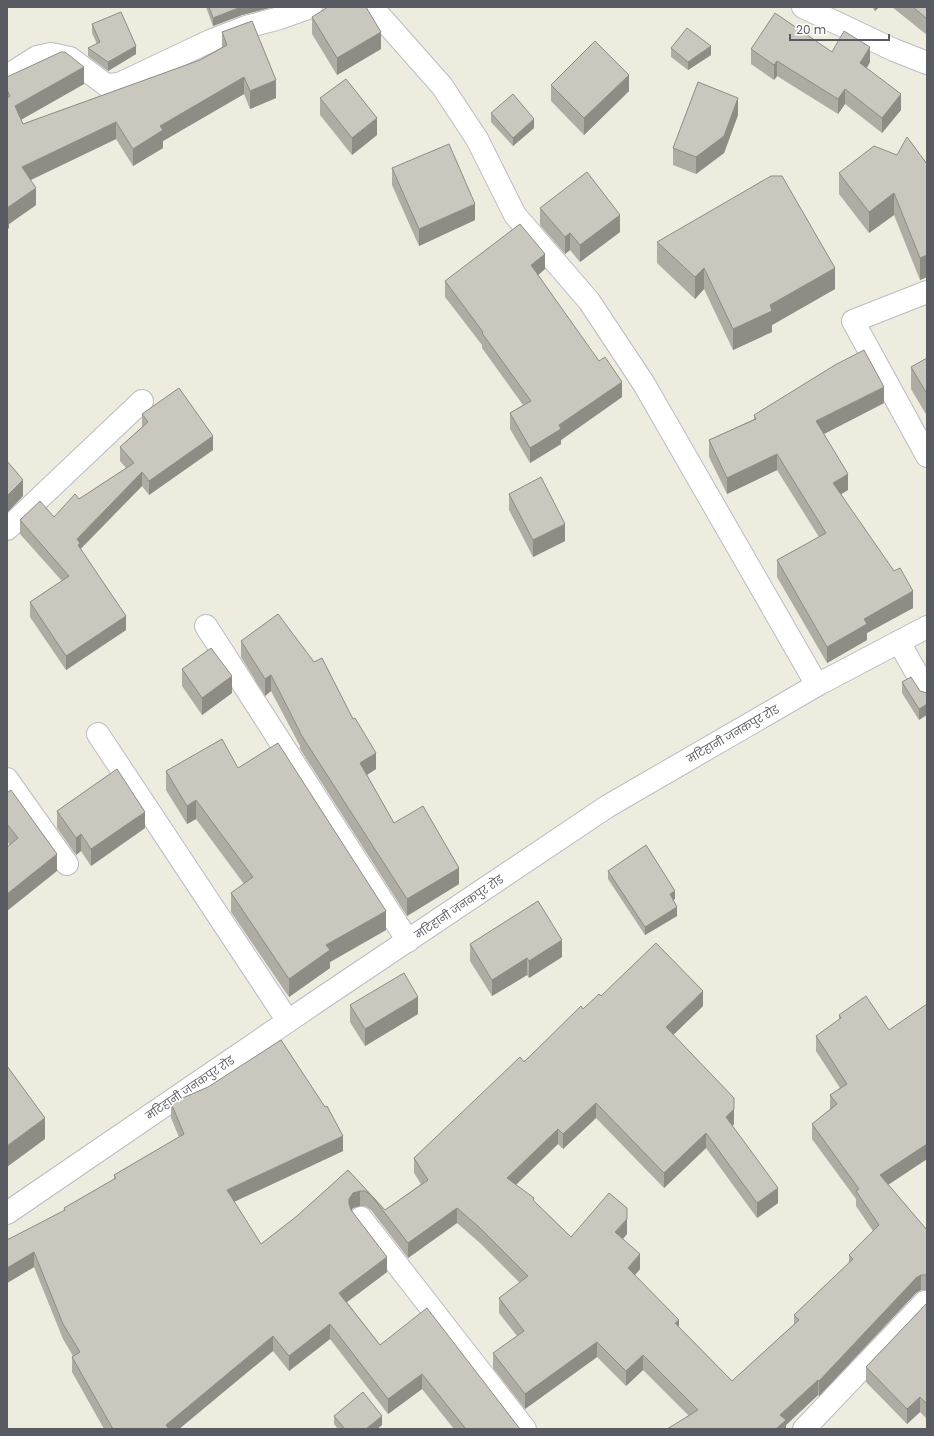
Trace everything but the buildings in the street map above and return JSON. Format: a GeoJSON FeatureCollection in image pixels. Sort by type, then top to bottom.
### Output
{"type":"FeatureCollection","features":[{"type":"Feature","properties":{"kind":"street"},"geometry":{"type":"LineString","coordinates":[[7,76],[37,58],[51,54],[70,58],[106,85],[118,84],[210,41],[246,27],[280,18],[311,7]]}},
{"type":"Feature","properties":{"kind":"street"},"geometry":{"type":"LineString","coordinates":[[372,7],[442,86],[477,138],[515,215],[589,301],[598,314],[648,391],[818,685]]}},
{"type":"Feature","properties":{"kind":"street"},"geometry":{"type":"LineString","coordinates":[[803,7],[894,50],[927,63]]}},
{"type":"Feature","properties":{"kind":"street"},"geometry":{"type":"LineString","coordinates":[[927,292],[853,321],[927,456]]}},
{"type":"Feature","properties":{"kind":"street"},"geometry":{"type":"LineString","coordinates":[[7,529],[142,401]]}},
{"type":"Feature","properties":{"kind":"street"},"geometry":{"type":"LineString","coordinates":[[206,626],[408,941]]}},
{"type":"Feature","properties":{"kind":"street","name":"मटिहानी जनकपुर रोड"},"geometry":{"type":"LineString","coordinates":[[7,1213],[288,1021],[608,806],[818,685],[927,627]]}},
{"type":"Feature","properties":{"kind":"street"},"geometry":{"type":"LineString","coordinates":[[899,642],[927,692]]}},
{"type":"Feature","properties":{"kind":"street"},"geometry":{"type":"LineString","coordinates":[[98,734],[288,1021]]}},
{"type":"Feature","properties":{"kind":"street"},"geometry":{"type":"LineString","coordinates":[[7,780],[67,864]]}},
{"type":"Feature","properties":{"kind":"street"},"geometry":{"type":"LineString","coordinates":[[361,1218],[525,1429]]}},
{"type":"Feature","properties":{"kind":"street"},"geometry":{"type":"LineString","coordinates":[[804,1429],[925,1302]]}}]}
